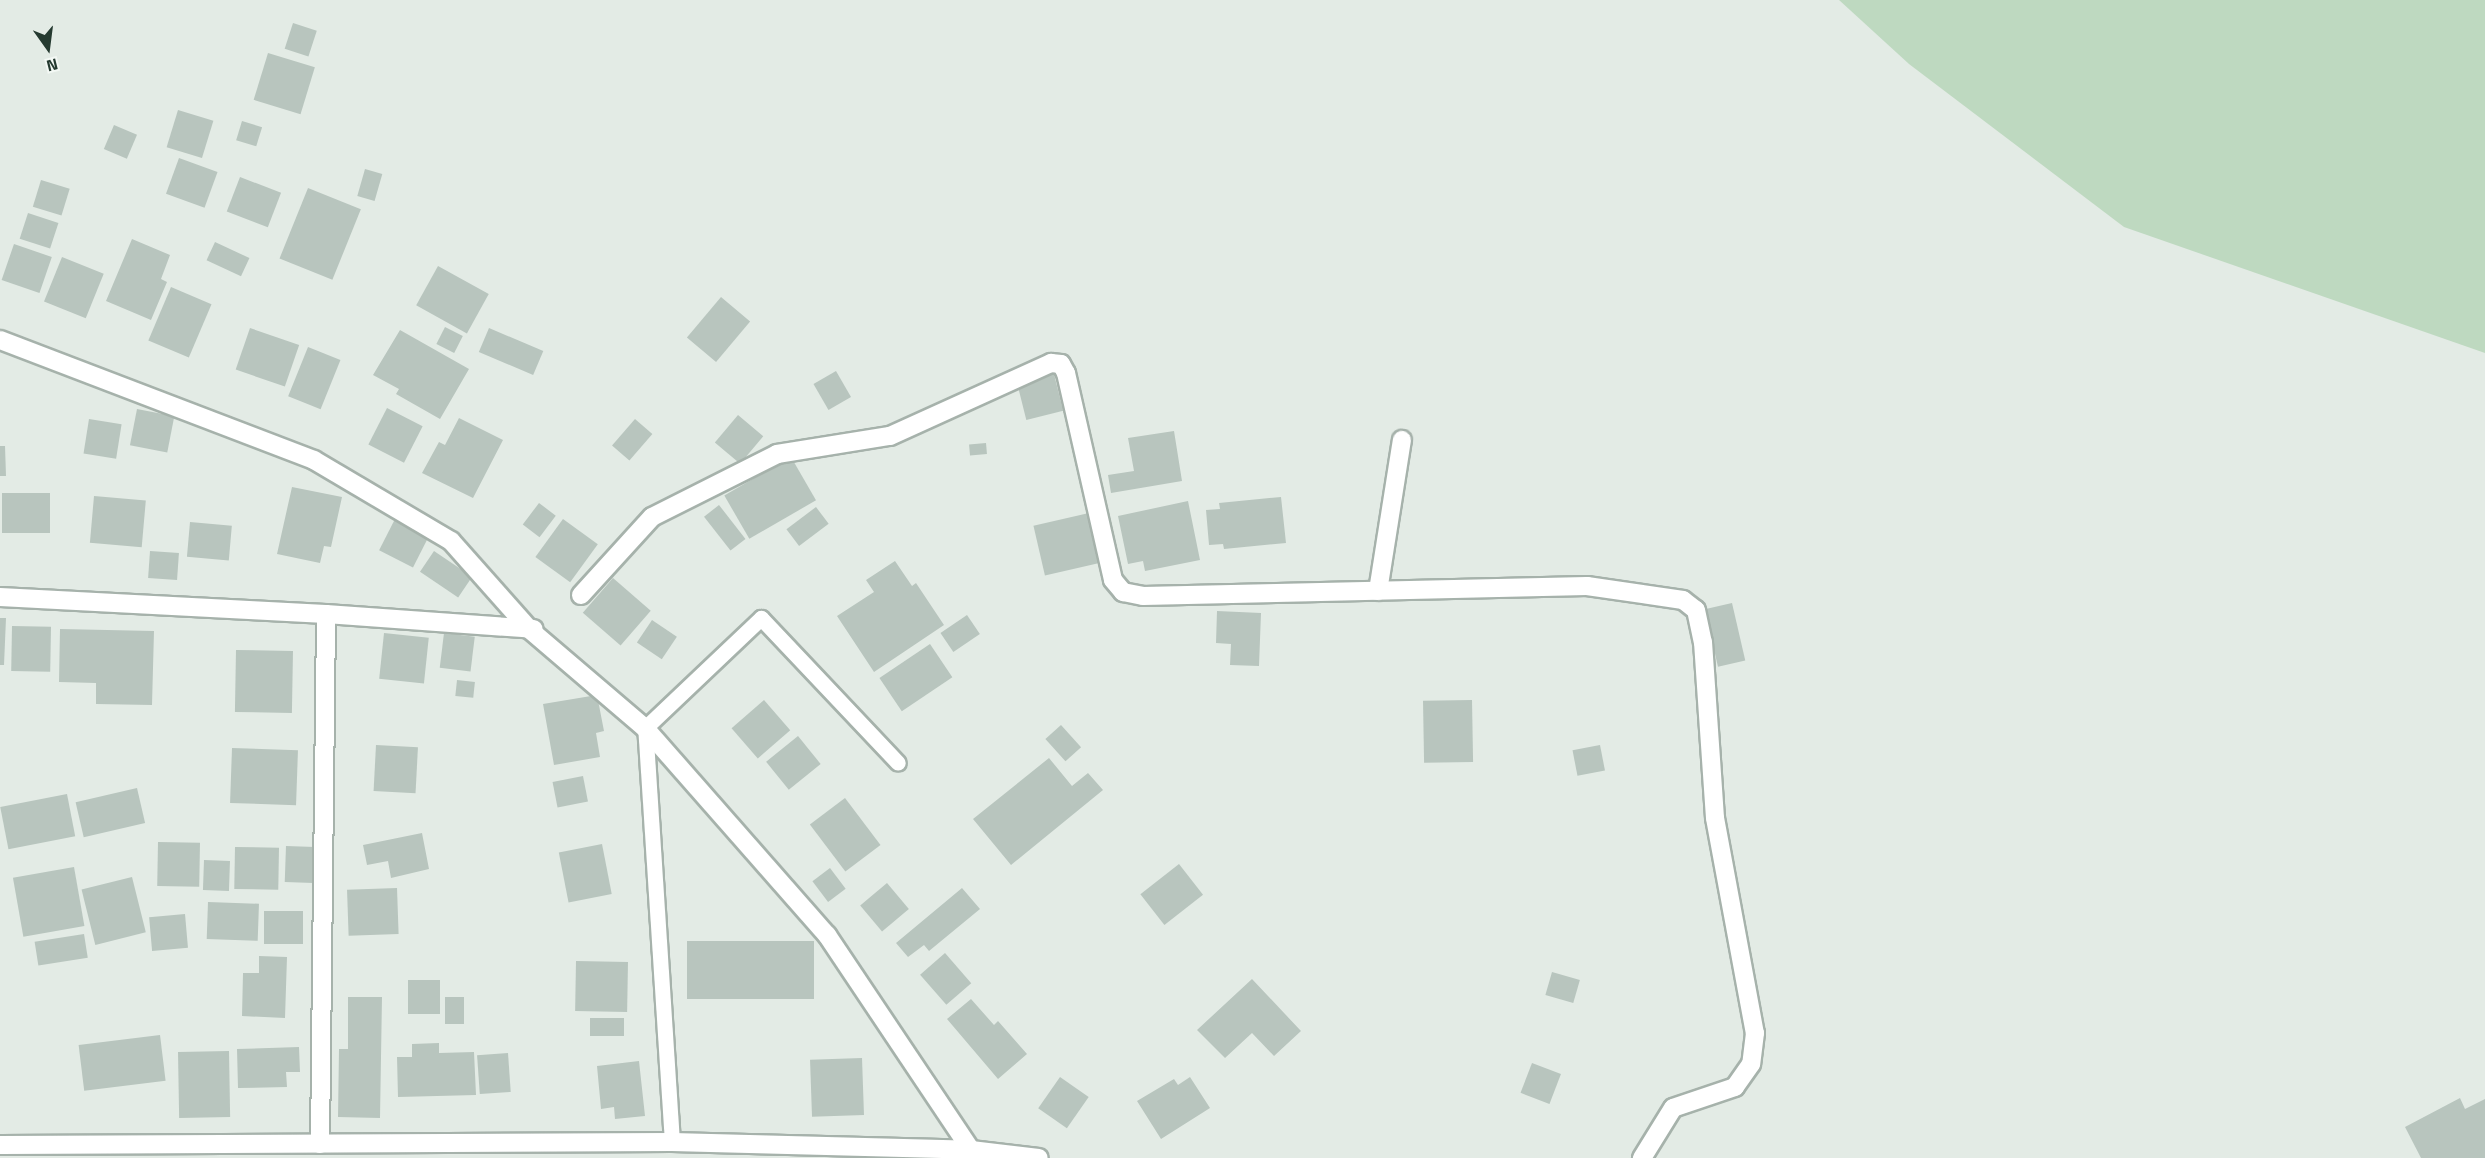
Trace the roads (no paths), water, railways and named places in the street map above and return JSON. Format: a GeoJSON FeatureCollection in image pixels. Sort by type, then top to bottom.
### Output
{"type":"FeatureCollection","features":[{"type":"Feature","properties":{"kind":"street"},"geometry":{"type":"LineString","coordinates":[[0,340],[314,460],[452,541],[531,629],[645,728],[827,935],[971,1150]]}},
{"type":"Feature","properties":{"kind":"street"},"geometry":{"type":"LineString","coordinates":[[581,595],[652,518],[777,454],[890,436],[1051,363],[1061,364],[1066,373],[1113,580],[1123,592],[1143,596],[1587,586],[1683,600],[1696,610],[1703,642],[1715,818],[1755,1033],[1752,1064],[1735,1087],[1672,1108],[1642,1158]]}},
{"type":"Feature","properties":{"kind":"street"},"geometry":{"type":"LineString","coordinates":[[1378,591],[1402,440]]}},
{"type":"Feature","properties":{"kind":"street"},"geometry":{"type":"LineString","coordinates":[[0,597],[326,614],[531,629]]}},
{"type":"Feature","properties":{"kind":"street"},"geometry":{"type":"LineString","coordinates":[[320,1144],[326,614]]}},
{"type":"Feature","properties":{"kind":"street"},"geometry":{"type":"LineString","coordinates":[[0,1145],[672,1142],[971,1150],[1039,1158]]}},
{"type":"Feature","properties":{"kind":"lane"},"geometry":{"type":"LineString","coordinates":[[672,1142],[645,728],[761,618],[898,763]]}}]}
